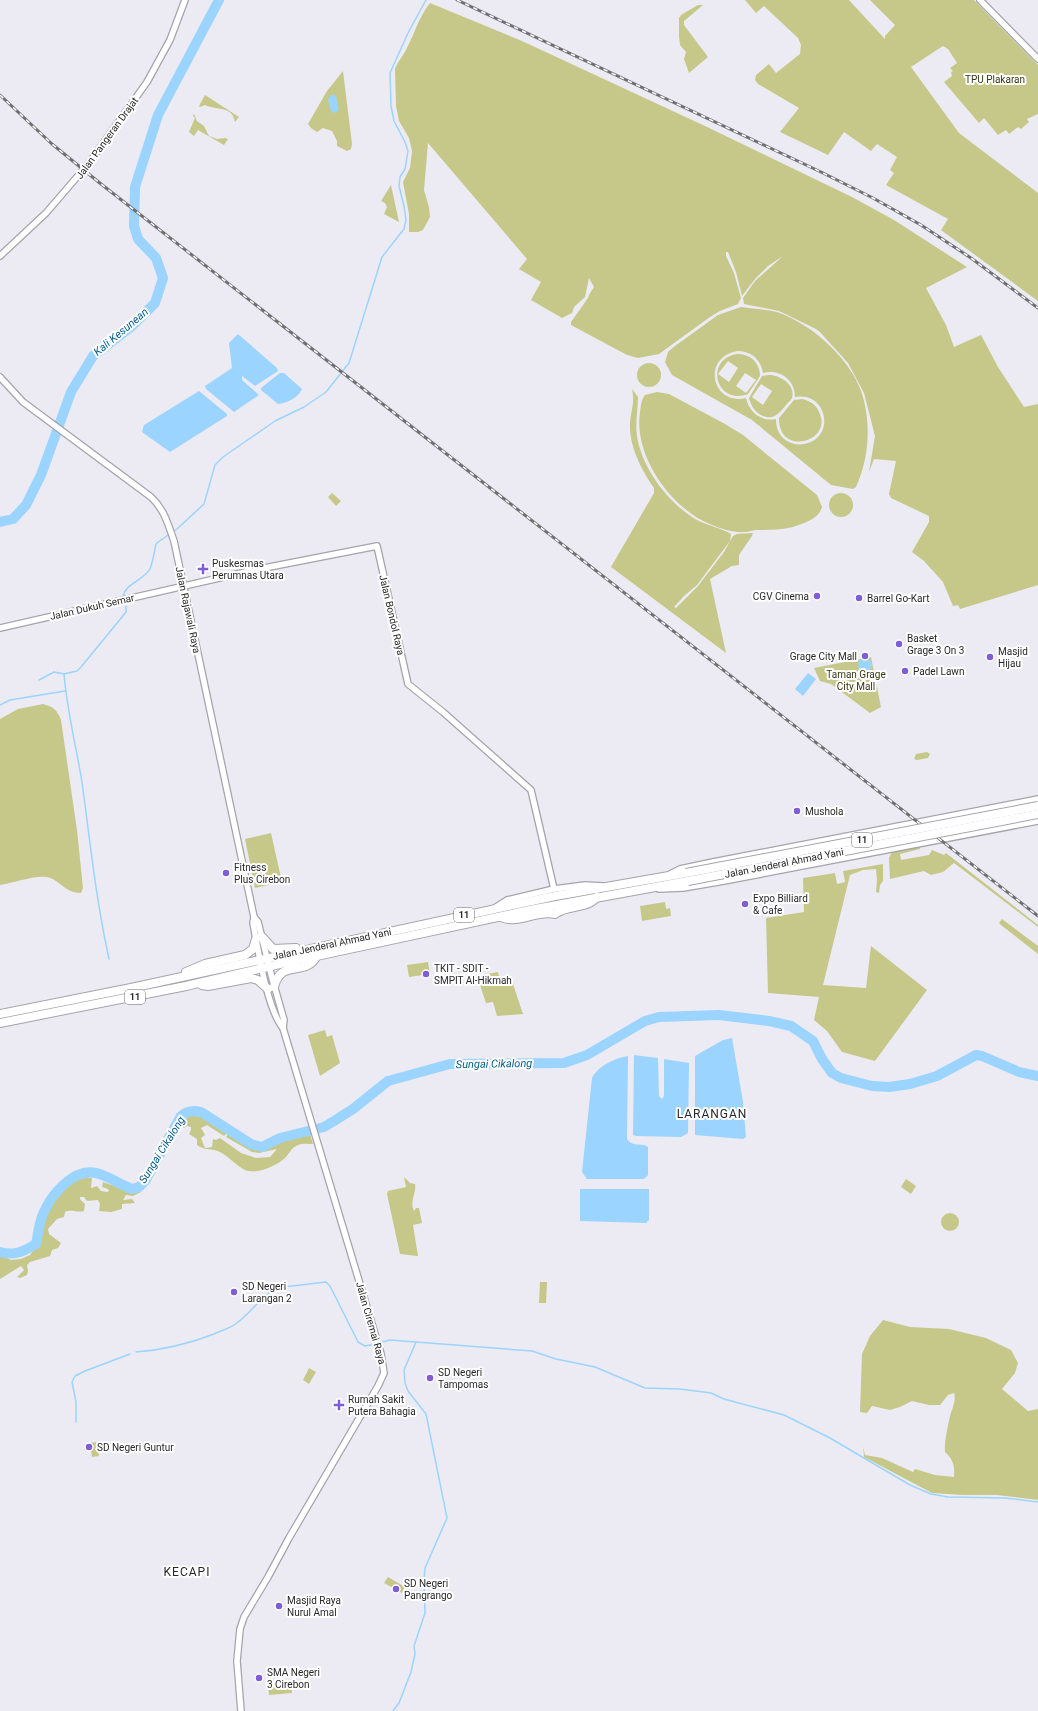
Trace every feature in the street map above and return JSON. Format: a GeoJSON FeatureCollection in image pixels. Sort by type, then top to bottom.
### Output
{"type":"FeatureCollection","features":[{"type":"Feature","properties":{"kind":"highway","name":"Jalan Jenderal Ahmad Yani"},"geometry":{"type":"LineString","coordinates":[[0,1023],[196,984],[265,967],[500,917],[512,920],[547,913],[555,914],[562,910],[591,903],[598,897],[647,888],[687,877],[1038,806]]}},
{"type":"Feature","properties":{"kind":"highway","name":"Jalan Jenderal Ahmad Yani"},"geometry":{"type":"LineString","coordinates":[[0,1014],[163,981],[494,908],[608,887],[665,878],[687,877],[1038,814]]}},
{"type":"Feature","properties":{"kind":"highway"},"geometry":{"type":"LineString","coordinates":[[163,981],[205,964],[245,955],[253,949],[259,938],[273,949],[293,948],[302,950]]}},
{"type":"Feature","properties":{"kind":"highway"},"geometry":{"type":"LineString","coordinates":[[196,984],[208,986],[251,978],[258,980],[271,988],[282,972],[308,966],[314,962],[316,957]]}},
{"type":"Feature","properties":{"kind":"street","name":"Jalan Pangeran Drajat"},"geometry":{"type":"LineString","coordinates":[[0,256],[46,214],[68,190],[89,163],[145,84],[170,40],[185,0]]}},
{"type":"Feature","properties":{"kind":"street"},"geometry":{"type":"LineString","coordinates":[[980,0],[1038,59]]}},
{"type":"Feature","properties":{"kind":"street","name":"Jalan Rajawali Raya"},"geometry":{"type":"LineString","coordinates":[[0,377],[11,391],[41,416],[68,434],[157,503],[164,514],[173,537],[254,917],[258,922],[259,938],[265,967]]}},
{"type":"Feature","properties":{"kind":"street","name":"Jalan Dukuh Semar"},"geometry":{"type":"LineString","coordinates":[[0,628],[259,569],[377,546]]}},
{"type":"Feature","properties":{"kind":"street","name":"Jalan Bondol Raya"},"geometry":{"type":"LineString","coordinates":[[377,546],[408,684],[443,712],[531,790],[554,889]]}},
{"type":"Feature","properties":{"kind":"street","name":"Jalan Jenderal Ahmad Yani"},"geometry":{"type":"LineString","coordinates":[[665,878],[680,869],[1038,799]]}},
{"type":"Feature","properties":{"kind":"street","name":"Jalan Jenderal Ahmad Yani"},"geometry":{"type":"LineString","coordinates":[[647,888],[683,888],[1038,821]]}},
{"type":"Feature","properties":{"kind":"street"},"geometry":{"type":"LineString","coordinates":[[866,833],[873,834],[877,840],[875,850],[870,853]]}},
{"type":"Feature","properties":{"kind":"street"},"geometry":{"type":"LineString","coordinates":[[494,908],[507,900],[554,889],[585,885],[608,887]]}},
{"type":"Feature","properties":{"kind":"street","name":"Jalan Ciremai Raya"},"geometry":{"type":"LineString","coordinates":[[241,1711],[237,1661],[240,1630],[244,1617],[289,1538],[329,1473],[382,1378],[384,1367],[377,1339],[283,1028],[284,1020],[271,988],[265,967]]}},
{"type":"Feature","properties":{"kind":"green space","name":"TPU Plakaran"},"geometry":{"type":"Polygon","coordinates":[[[745,0],[849,0],[885,39],[885,36],[895,25],[870,0],[974,0],[1038,65],[1038,114],[1027,119],[1029,122],[1021,129],[1018,127],[1009,134],[1006,130],[998,135],[984,118],[979,123],[944,82],[952,76],[951,72],[953,71],[950,68],[957,63],[948,49],[943,46],[911,67],[959,133],[1038,193],[1038,301],[941,230],[948,219],[886,185],[894,173],[890,170],[897,157],[877,144],[871,151],[844,132],[828,155],[780,132],[799,108],[758,84],[755,80],[756,75],[769,64],[776,73],[800,54],[801,45],[798,38],[764,6],[756,13],[745,0]]]}},
{"type":"Feature","properties":{"kind":"green space"},"geometry":{"type":"Polygon","coordinates":[[[430,3],[522,41],[705,126],[852,197],[894,220],[967,267],[926,288],[946,325],[954,347],[981,335],[998,367],[1024,407],[1038,404],[1038,585],[960,609],[958,605],[953,606],[943,582],[924,561],[912,552],[929,522],[929,516],[891,498],[889,494],[896,461],[874,459],[869,472],[875,436],[864,393],[848,363],[819,331],[814,328],[779,311],[744,304],[743,298],[755,281],[783,256],[768,266],[755,279],[742,296],[736,272],[728,252],[726,252],[726,256],[734,273],[741,298],[738,304],[720,311],[710,317],[659,354],[638,358],[627,355],[571,325],[571,322],[594,287],[589,278],[585,297],[574,307],[572,313],[562,318],[531,300],[541,282],[519,269],[527,259],[428,143],[424,190],[430,217],[423,230],[418,232],[409,232],[409,214],[403,182],[410,168],[412,151],[409,138],[399,121],[396,106],[395,69],[406,51],[417,25],[430,3]]]}},
{"type":"Feature","properties":{"kind":"green space"},"geometry":{"type":"Polygon","coordinates":[[[698,5],[703,5],[684,21],[684,25],[708,57],[689,73],[684,59],[686,52],[680,45],[679,18],[681,15],[698,5]]]}},
{"type":"Feature","properties":{"kind":"green space"},"geometry":{"type":"Polygon","coordinates":[[[343,71],[352,144],[351,149],[347,151],[337,146],[337,141],[332,131],[323,128],[317,132],[308,124],[327,91],[343,71]]]}},
{"type":"Feature","properties":{"kind":"green space"},"geometry":{"type":"Polygon","coordinates":[[[205,95],[239,117],[235,122],[231,113],[223,109],[205,105],[200,107],[199,106],[205,95]]]}},
{"type":"Feature","properties":{"kind":"green space"},"geometry":{"type":"Polygon","coordinates":[[[194,114],[197,121],[204,126],[209,136],[217,139],[228,139],[224,145],[198,130],[194,136],[189,132],[195,118],[193,116],[194,114]]]}},
{"type":"Feature","properties":{"kind":"green space"},"geometry":{"type":"Polygon","coordinates":[[[391,185],[399,222],[384,214],[387,207],[385,203],[381,201],[391,185]]]}},
{"type":"Feature","properties":{"kind":"green space"},"geometry":{"type":"Polygon","coordinates":[[[741,307],[777,312],[791,318],[818,335],[842,359],[852,373],[859,387],[866,412],[868,434],[866,456],[856,487],[853,489],[831,485],[752,420],[672,375],[665,362],[668,352],[718,315],[741,307]],[[737,351],[726,355],[718,362],[715,371],[715,380],[725,395],[734,399],[746,398],[750,408],[756,415],[765,419],[776,419],[778,432],[787,441],[793,444],[804,444],[814,440],[821,434],[824,425],[824,416],[821,408],[815,401],[806,397],[795,397],[789,380],[780,374],[769,372],[763,373],[758,360],[751,354],[737,351]]]}},
{"type":"Feature","properties":{"kind":"green space"},"geometry":{"type":"Polygon","coordinates":[[[737,354],[742,354],[750,357],[756,363],[760,371],[760,376],[748,394],[737,396],[728,394],[722,388],[718,381],[717,372],[720,364],[726,358],[737,354]],[[728,361],[718,374],[729,382],[738,368],[728,361]],[[745,373],[736,386],[746,393],[756,380],[745,373]]]}},
{"type":"Feature","properties":{"kind":"green space"},"geometry":{"type":"Polygon","coordinates":[[[649,363],[654,364],[660,370],[660,380],[654,386],[649,387],[644,386],[638,380],[637,375],[638,370],[644,364],[649,363]]]}},
{"type":"Feature","properties":{"kind":"green space"},"geometry":{"type":"Polygon","coordinates":[[[773,375],[786,381],[792,388],[792,399],[778,414],[772,417],[765,417],[756,412],[749,398],[762,376],[773,375]],[[761,384],[752,397],[763,405],[772,391],[761,384]]]}},
{"type":"Feature","properties":{"kind":"green space"},"geometry":{"type":"Polygon","coordinates":[[[632,389],[638,397],[636,431],[640,448],[650,472],[658,484],[675,504],[695,519],[731,534],[730,541],[697,585],[674,607],[676,608],[698,586],[724,552],[733,536],[737,534],[753,533],[739,555],[739,565],[732,566],[710,579],[726,653],[611,567],[654,493],[654,488],[640,465],[630,432],[633,402],[632,389]]]}},
{"type":"Feature","properties":{"kind":"green space"},"geometry":{"type":"Polygon","coordinates":[[[657,392],[669,394],[743,435],[817,495],[822,507],[818,515],[793,527],[746,532],[728,530],[697,518],[670,494],[658,479],[649,463],[643,446],[639,429],[642,401],[645,395],[657,392]]]}},
{"type":"Feature","properties":{"kind":"green space"},"geometry":{"type":"Polygon","coordinates":[[[802,399],[810,402],[816,407],[822,422],[819,431],[813,437],[804,441],[795,441],[787,438],[781,430],[779,418],[794,400],[802,399]]]}},
{"type":"Feature","properties":{"kind":"green space"},"geometry":{"type":"Polygon","coordinates":[[[332,493],[341,501],[336,506],[328,497],[332,493]]]}},
{"type":"Feature","properties":{"kind":"green space"},"geometry":{"type":"Polygon","coordinates":[[[841,493],[846,494],[852,500],[852,510],[846,516],[841,517],[836,516],[830,510],[829,505],[830,500],[836,494],[841,493]]]}},
{"type":"Feature","properties":{"kind":"green space","name":"Taman Grage City Mall"},"geometry":{"type":"Polygon","coordinates":[[[871,657],[881,707],[870,713],[831,684],[820,681],[814,668],[871,657]]]}},
{"type":"Feature","properties":{"kind":"green space"},"geometry":{"type":"Polygon","coordinates":[[[43,704],[55,709],[61,720],[77,830],[83,888],[81,893],[71,891],[47,877],[30,878],[0,885],[0,719],[18,709],[43,704]]]}},
{"type":"Feature","properties":{"kind":"green space"},"geometry":{"type":"Polygon","coordinates":[[[927,752],[930,754],[928,758],[917,760],[914,759],[916,754],[927,752]]]}},
{"type":"Feature","properties":{"kind":"green space"},"geometry":{"type":"Polygon","coordinates":[[[271,833],[282,882],[255,888],[245,839],[271,833]]]}},
{"type":"Feature","properties":{"kind":"green space"},"geometry":{"type":"Polygon","coordinates":[[[920,845],[920,849],[900,854],[901,860],[929,855],[932,850],[944,855],[946,853],[1038,925],[1038,927],[954,863],[943,872],[931,875],[924,871],[890,879],[889,858],[892,852],[920,845]]]}},
{"type":"Feature","properties":{"kind":"green space"},"geometry":{"type":"Polygon","coordinates":[[[883,864],[883,881],[880,885],[879,893],[876,892],[876,869],[863,870],[850,875],[823,985],[866,988],[871,946],[927,990],[875,1061],[842,1052],[827,1031],[814,1020],[819,997],[768,993],[766,918],[804,912],[803,878],[835,873],[837,884],[845,882],[843,871],[883,864]]]}},
{"type":"Feature","properties":{"kind":"green space"},"geometry":{"type":"Polygon","coordinates":[[[665,902],[666,909],[670,908],[671,916],[642,921],[640,906],[665,902]]]}},
{"type":"Feature","properties":{"kind":"green space"},"geometry":{"type":"Polygon","coordinates":[[[1002,919],[1038,946],[1038,954],[1001,925],[999,923],[1002,919]]]}},
{"type":"Feature","properties":{"kind":"green space"},"geometry":{"type":"Polygon","coordinates":[[[428,962],[430,974],[409,977],[407,965],[428,962]]]}},
{"type":"Feature","properties":{"kind":"green space"},"geometry":{"type":"Polygon","coordinates":[[[498,972],[500,981],[512,981],[523,1014],[497,1016],[493,1002],[486,1003],[477,976],[498,972]]]}},
{"type":"Feature","properties":{"kind":"green space"},"geometry":{"type":"Polygon","coordinates":[[[325,1030],[327,1037],[332,1035],[340,1063],[320,1076],[308,1035],[325,1030]]]}},
{"type":"Feature","properties":{"kind":"green space"},"geometry":{"type":"Polygon","coordinates":[[[190,1114],[201,1117],[227,1133],[224,1136],[207,1125],[201,1128],[205,1135],[201,1138],[205,1148],[212,1147],[213,1139],[216,1140],[220,1138],[241,1153],[256,1158],[270,1157],[277,1149],[259,1153],[252,1152],[226,1137],[228,1134],[259,1151],[265,1150],[288,1138],[308,1133],[310,1134],[313,1144],[296,1146],[277,1164],[261,1171],[245,1170],[220,1152],[202,1148],[197,1145],[197,1139],[189,1134],[191,1127],[182,1127],[184,1122],[183,1120],[190,1114]]]}},
{"type":"Feature","properties":{"kind":"green space"},"geometry":{"type":"Polygon","coordinates":[[[82,1177],[92,1178],[91,1188],[97,1186],[101,1191],[109,1191],[108,1189],[102,1187],[103,1182],[128,1191],[141,1192],[133,1196],[126,1195],[123,1200],[132,1199],[135,1203],[122,1204],[122,1209],[111,1212],[99,1211],[100,1204],[98,1200],[87,1201],[84,1197],[80,1197],[85,1204],[84,1211],[65,1212],[64,1217],[57,1219],[48,1229],[49,1234],[61,1243],[58,1248],[52,1250],[50,1256],[30,1262],[27,1265],[27,1275],[20,1278],[17,1277],[24,1270],[21,1266],[0,1279],[0,1255],[11,1260],[21,1259],[30,1255],[38,1245],[41,1236],[41,1228],[51,1204],[69,1182],[82,1177]]]}},
{"type":"Feature","properties":{"kind":"green space"},"geometry":{"type":"Polygon","coordinates":[[[404,1177],[410,1183],[415,1184],[412,1204],[414,1211],[416,1208],[419,1208],[422,1223],[413,1225],[418,1256],[400,1254],[387,1194],[388,1191],[406,1187],[404,1177]]]}},
{"type":"Feature","properties":{"kind":"green space"},"geometry":{"type":"Polygon","coordinates":[[[906,1179],[916,1186],[911,1194],[901,1187],[906,1179]]]}},
{"type":"Feature","properties":{"kind":"green space"},"geometry":{"type":"Polygon","coordinates":[[[950,1213],[956,1216],[959,1222],[956,1228],[950,1231],[944,1228],[941,1222],[944,1216],[950,1213]]]}},
{"type":"Feature","properties":{"kind":"green space"},"geometry":{"type":"Polygon","coordinates":[[[540,1282],[547,1282],[546,1303],[539,1303],[540,1282]]]}},
{"type":"Feature","properties":{"kind":"green space"},"geometry":{"type":"Polygon","coordinates":[[[883,1320],[910,1327],[949,1329],[986,1338],[1011,1350],[1018,1363],[1015,1373],[1002,1389],[1028,1411],[1038,1409],[1038,1500],[997,1495],[932,1493],[864,1457],[863,1446],[865,1455],[882,1458],[913,1472],[915,1469],[935,1475],[954,1477],[953,1463],[945,1452],[945,1448],[946,1436],[955,1400],[954,1393],[948,1395],[940,1405],[929,1405],[912,1401],[890,1410],[872,1406],[867,1413],[860,1412],[862,1354],[870,1336],[883,1320]]]}},
{"type":"Feature","properties":{"kind":"green space"},"geometry":{"type":"Polygon","coordinates":[[[309,1368],[316,1372],[309,1384],[303,1380],[309,1368]]]}},
{"type":"Feature","properties":{"kind":"green space"},"geometry":{"type":"Polygon","coordinates":[[[97,1442],[99,1456],[92,1457],[90,1443],[97,1442]]]}},
{"type":"Feature","properties":{"kind":"green space"},"geometry":{"type":"Polygon","coordinates":[[[388,1577],[405,1587],[402,1593],[384,1583],[388,1577]]]}},
{"type":"Feature","properties":{"kind":"green space"},"geometry":{"type":"Polygon","coordinates":[[[291,1682],[292,1693],[269,1695],[268,1685],[291,1682]]]}},
{"type":"Feature","properties":{"kind":"water"},"geometry":{"type":"Polygon","coordinates":[[[333,94],[336,96],[339,110],[335,113],[331,111],[328,100],[333,94]]]}},
{"type":"Feature","properties":{"kind":"water"},"geometry":{"type":"Polygon","coordinates":[[[238,334],[277,368],[278,371],[255,386],[242,376],[242,380],[259,395],[234,412],[206,389],[205,386],[232,368],[229,343],[238,334]]]}},
{"type":"Feature","properties":{"kind":"water"},"geometry":{"type":"Polygon","coordinates":[[[280,373],[284,373],[302,389],[292,400],[278,404],[261,390],[261,388],[280,373]]]}},
{"type":"Feature","properties":{"kind":"water"},"geometry":{"type":"Polygon","coordinates":[[[199,391],[227,414],[227,416],[170,452],[142,432],[144,425],[199,391]]]}},
{"type":"Feature","properties":{"kind":"water"},"geometry":{"type":"Polygon","coordinates":[[[865,658],[870,660],[872,665],[870,670],[865,672],[860,670],[858,665],[860,660],[865,658]]]}},
{"type":"Feature","properties":{"kind":"water"},"geometry":{"type":"Polygon","coordinates":[[[808,673],[816,679],[803,696],[795,689],[808,673]]]}},
{"type":"Feature","properties":{"kind":"water"},"geometry":{"type":"Polygon","coordinates":[[[732,1038],[743,1102],[746,1137],[743,1139],[695,1135],[695,1056],[723,1040],[732,1038]]]}},
{"type":"Feature","properties":{"kind":"water"},"geometry":{"type":"Polygon","coordinates":[[[634,1055],[658,1058],[659,1096],[662,1099],[664,1096],[664,1059],[689,1063],[688,1133],[681,1137],[633,1135],[634,1055]]]}},
{"type":"Feature","properties":{"kind":"water"},"geometry":{"type":"Polygon","coordinates":[[[628,1056],[627,1139],[629,1142],[648,1147],[648,1175],[644,1179],[587,1179],[582,1172],[592,1078],[598,1070],[607,1063],[628,1056]]]}},
{"type":"Feature","properties":{"kind":"water"},"geometry":{"type":"Polygon","coordinates":[[[580,1189],[649,1189],[649,1220],[646,1223],[580,1221],[580,1189]]]}},
{"type":"Feature","properties":{"kind":"waterway","name":"Kali Kesunean"},"geometry":{"type":"LineString","coordinates":[[0,522],[13,519],[26,505],[41,475],[71,392],[93,356],[132,326],[155,303],[163,278],[156,258],[138,239],[134,226],[135,187],[158,115],[219,0]]}},
{"type":"Feature","properties":{"kind":"waterway"},"geometry":{"type":"LineString","coordinates":[[123,596],[128,588],[144,576],[150,569],[156,544],[177,529],[204,504],[215,465],[223,457],[275,421],[304,407],[326,392],[349,363],[382,257],[404,229],[406,220],[399,186],[400,177],[405,169],[408,151],[394,121],[391,106],[390,73],[408,33],[426,0]]}},
{"type":"Feature","properties":{"kind":"waterway"},"geometry":{"type":"LineString","coordinates":[[109,959],[97,893],[82,782],[69,715],[64,674],[77,671],[81,667],[126,612],[126,606]]}},
{"type":"Feature","properties":{"kind":"waterway"},"geometry":{"type":"LineString","coordinates":[[39,680],[54,672],[64,674]]}},
{"type":"Feature","properties":{"kind":"waterway"},"geometry":{"type":"LineString","coordinates":[[0,705],[10,700],[65,691]]}},
{"type":"Feature","properties":{"kind":"waterway","name":"Sungai Cikalong"},"geometry":{"type":"LineString","coordinates":[[0,1252],[10,1254],[27,1249],[36,1244],[40,1221],[51,1199],[64,1184],[79,1175],[96,1173],[132,1189],[139,1187],[145,1181],[181,1116],[188,1112],[201,1112],[251,1144],[262,1147],[280,1138],[324,1127],[353,1109],[388,1081],[450,1064],[564,1063],[587,1055],[645,1021],[659,1017],[719,1015],[769,1021],[791,1026],[813,1041],[822,1059],[832,1073],[841,1078],[872,1086],[889,1087],[910,1084],[937,1076],[976,1055],[982,1056],[1019,1072],[1038,1076]]}},
{"type":"Feature","properties":{"kind":"waterway"},"geometry":{"type":"LineString","coordinates":[[136,1352],[156,1350],[185,1344],[229,1328],[239,1321],[275,1288],[326,1282],[330,1286],[358,1342],[365,1346],[375,1344]]}},
{"type":"Feature","properties":{"kind":"waterway"},"geometry":{"type":"LineString","coordinates":[[379,1343],[390,1340],[532,1351],[556,1359],[595,1367],[645,1388],[680,1389],[711,1393],[724,1399],[784,1415],[830,1438],[910,1485],[931,1494],[948,1497],[1005,1498],[1038,1502]]}},
{"type":"Feature","properties":{"kind":"waterway"},"geometry":{"type":"LineString","coordinates":[[393,1711],[399,1703],[411,1672],[415,1654],[414,1646],[425,1613],[425,1568],[447,1518],[426,1414],[408,1391],[405,1383],[404,1370],[416,1342]]}},
{"type":"Feature","properties":{"kind":"waterway"},"geometry":{"type":"LineString","coordinates":[[76,1422],[76,1402],[72,1382],[75,1376],[130,1354]]}},
{"type":"Feature","properties":{"kind":"railway"},"geometry":{"type":"LineString","coordinates":[[457,0],[873,198],[921,225],[971,258],[1038,308]]}},
{"type":"Feature","properties":{"kind":"railway"},"geometry":{"type":"LineString","coordinates":[[0,95],[52,144],[101,184],[1038,916]]}},
{"type":"Feature","properties":{"kind":"place","name":"Puskesmas Perumnas Utara"},"geometry":{"type":"Point","coordinates":[203,569]}},
{"type":"Feature","properties":{"kind":"place","name":"CGV Cinema"},"geometry":{"type":"Point","coordinates":[817,596]}},
{"type":"Feature","properties":{"kind":"place","name":"Barrel Go-Kart"},"geometry":{"type":"Point","coordinates":[859,598]}},
{"type":"Feature","properties":{"kind":"place","name":"Basket Grage 3 On 3"},"geometry":{"type":"Point","coordinates":[899,644]}},
{"type":"Feature","properties":{"kind":"place","name":"Grage City Mall"},"geometry":{"type":"Point","coordinates":[865,656]}},
{"type":"Feature","properties":{"kind":"place","name":"Masjid Hijau"},"geometry":{"type":"Point","coordinates":[990,657]}},
{"type":"Feature","properties":{"kind":"place","name":"Padel Lawn"},"geometry":{"type":"Point","coordinates":[905,671]}},
{"type":"Feature","properties":{"kind":"place","name":"Mushola"},"geometry":{"type":"Point","coordinates":[797,811]}},
{"type":"Feature","properties":{"kind":"place","name":"Fitness Plus Cirebon"},"geometry":{"type":"Point","coordinates":[226,873]}},
{"type":"Feature","properties":{"kind":"place","name":"Expo Billiard & Cafe"},"geometry":{"type":"Point","coordinates":[745,904]}},
{"type":"Feature","properties":{"kind":"place","name":"TKIT - SDIT - SMPIT Al-Hikmah"},"geometry":{"type":"Point","coordinates":[426,974]}},
{"type":"Feature","properties":{"kind":"place","name":"SD Negeri Larangan 2"},"geometry":{"type":"Point","coordinates":[234,1292]}},
{"type":"Feature","properties":{"kind":"place","name":"SD Negeri Tampomas"},"geometry":{"type":"Point","coordinates":[430,1378]}},
{"type":"Feature","properties":{"kind":"place","name":"Rumah Sakit Putera Bahagia"},"geometry":{"type":"Point","coordinates":[339,1405]}},
{"type":"Feature","properties":{"kind":"place","name":"SD Negeri Guntur"},"geometry":{"type":"Point","coordinates":[89,1447]}},
{"type":"Feature","properties":{"kind":"place","name":"SD Negeri Pangrango"},"geometry":{"type":"Point","coordinates":[396,1589]}},
{"type":"Feature","properties":{"kind":"place","name":"Masjid Raya Nurul Amal"},"geometry":{"type":"Point","coordinates":[279,1606]}},
{"type":"Feature","properties":{"kind":"place","name":"SMA Negeri 3 Cirebon"},"geometry":{"type":"Point","coordinates":[259,1678]}},
{"type":"Feature","properties":{"kind":"district","name":"LARANGAN"},"geometry":{"type":"Point","coordinates":[712,1114]}},
{"type":"Feature","properties":{"kind":"district","name":"KECAPI"},"geometry":{"type":"Point","coordinates":[187,1572]}}]}
